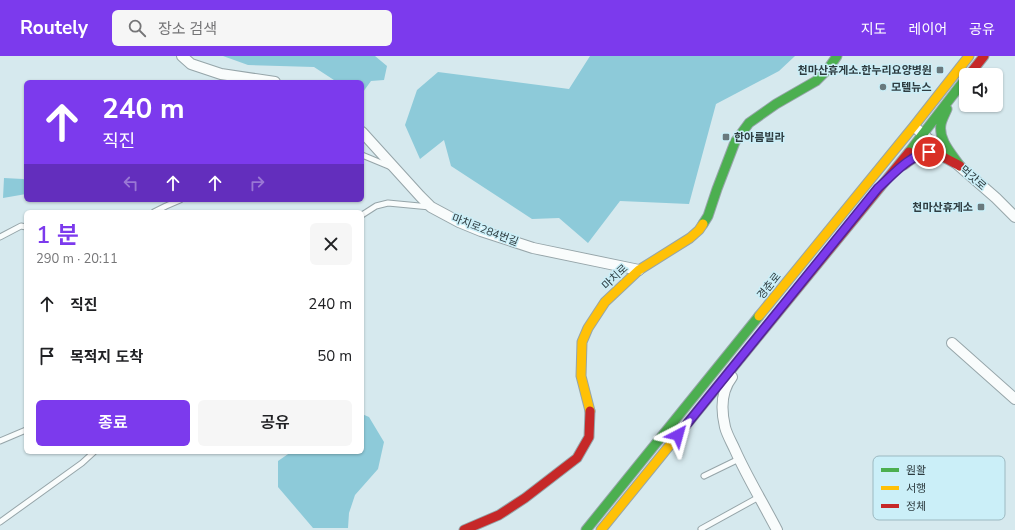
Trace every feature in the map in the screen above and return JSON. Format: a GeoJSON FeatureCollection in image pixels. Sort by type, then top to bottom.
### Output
{"type":"FeatureCollection","features":[{"type":"Feature","properties":{"kind":"street"},"geometry":{"type":"LineString","coordinates":[[182,56],[191,64],[221,74],[262,80]]}},
{"type":"Feature","properties":{"kind":"street","name":"마치로"},"geometry":{"type":"LineString","coordinates":[[464,530],[499,515],[525,498],[577,458],[589,437],[592,412],[580,376],[582,342],[588,328],[605,302],[639,270],[690,238],[699,230],[708,216],[735,142],[749,123],[776,104],[816,81],[828,69],[837,56]]}},
{"type":"Feature","properties":{"kind":"street","name":"경춘로"},"geometry":{"type":"LineString","coordinates":[[586,530],[914,126],[969,56]]}},
{"type":"Feature","properties":{"kind":"street"},"geometry":{"type":"LineString","coordinates":[[975,68],[984,56]]}},
{"type":"Feature","properties":{"kind":"street","name":"경춘로"},"geometry":{"type":"LineString","coordinates":[[601,530],[784,303],[923,134],[959,87]]}},
{"type":"Feature","properties":{"kind":"street"},"geometry":{"type":"LineString","coordinates":[[954,94],[941,126],[946,144],[960,166]]}},
{"type":"Feature","properties":{"kind":"street","name":"먹갓로"},"geometry":{"type":"LineString","coordinates":[[914,126],[996,198],[1014,216]]}},
{"type":"Feature","properties":{"kind":"street","name":"마치로284번길"},"geometry":{"type":"LineString","coordinates":[[364,134],[431,207],[466,225],[533,248],[639,270]]}},
{"type":"Feature","properties":{"kind":"street"},"geometry":{"type":"LineString","coordinates":[[878,188],[912,158],[921,154],[929,152],[937,154],[960,166]]}},
{"type":"Feature","properties":{"kind":"street"},"geometry":{"type":"LineString","coordinates":[[777,530],[739,459],[726,429],[723,412],[723,395],[728,381],[784,303]]}},
{"type":"Feature","properties":{"kind":"street"},"geometry":{"type":"LineString","coordinates":[[952,343],[1015,399]]}},
{"type":"Feature","properties":{"kind":"lane"},"geometry":{"type":"LineString","coordinates":[[364,156],[395,168]]}},
{"type":"Feature","properties":{"kind":"lane"},"geometry":{"type":"LineString","coordinates":[[158,210],[175,202]]}},
{"type":"Feature","properties":{"kind":"lane"},"geometry":{"type":"LineString","coordinates":[[364,214],[376,206],[388,203],[431,207]]}},
{"type":"Feature","properties":{"kind":"lane"},"geometry":{"type":"LineString","coordinates":[[0,237],[21,226],[24,227]]}},
{"type":"Feature","properties":{"kind":"lane"},"geometry":{"type":"LineString","coordinates":[[0,441],[24,431]]}},
{"type":"Feature","properties":{"kind":"lane"},"geometry":{"type":"LineString","coordinates":[[0,522],[92,454]]}},
{"type":"Feature","properties":{"kind":"lane"},"geometry":{"type":"LineString","coordinates":[[704,476],[739,459]]}},
{"type":"Feature","properties":{"kind":"lane"},"geometry":{"type":"LineString","coordinates":[[701,529],[759,497]]}},
{"type":"Feature","properties":{"kind":"shaded area"},"geometry":{"type":"Polygon","coordinates":[[[223,56],[375,56],[387,66],[384,80],[371,81],[364,91],[364,80],[334,80],[314,67],[248,65],[223,56]]]}},
{"type":"Feature","properties":{"kind":"shaded area"},"geometry":{"type":"Polygon","coordinates":[[[590,56],[795,56],[779,71],[716,104],[689,204],[620,201],[588,243],[559,218],[532,219],[451,166],[444,140],[420,159],[405,125],[417,90],[438,72],[569,89],[590,56]]]}},
{"type":"Feature","properties":{"kind":"shaded area"},"geometry":{"type":"Polygon","coordinates":[[[4,178],[24,179],[24,194],[3,198],[4,178]]]}},
{"type":"Feature","properties":{"kind":"shaded area"},"geometry":{"type":"Polygon","coordinates":[[[364,415],[369,417],[384,442],[378,469],[355,495],[349,513],[348,528],[313,528],[278,487],[278,461],[288,454],[364,454],[364,415]]]}},
{"type":"Feature","properties":{"kind":"traffic: fast"},"geometry":{"type":"LineString","coordinates":[[703,224],[708,216],[735,142],[749,123],[776,104],[816,81],[828,69],[837,56]]}},
{"type":"Feature","properties":{"kind":"traffic: fast"},"geometry":{"type":"LineString","coordinates":[[909,152],[959,87]]}},
{"type":"Feature","properties":{"kind":"traffic: fast"},"geometry":{"type":"LineString","coordinates":[[947,109],[941,124],[942,136],[946,146],[960,166]]}},
{"type":"Feature","properties":{"kind":"traffic: fast"},"geometry":{"type":"LineString","coordinates":[[586,530],[759,316]]}},
{"type":"Feature","properties":{"kind":"traffic: slow"},"geometry":{"type":"LineString","coordinates":[[759,316],[969,56]]}},
{"type":"Feature","properties":{"kind":"traffic: slow"},"geometry":{"type":"LineString","coordinates":[[590,411],[581,376],[582,342],[588,328],[605,302],[639,270],[690,238],[703,224]]}},
{"type":"Feature","properties":{"kind":"traffic: slow"},"geometry":{"type":"LineString","coordinates":[[601,530],[730,371]]}},
{"type":"Feature","properties":{"kind":"traffic: jam"},"geometry":{"type":"LineString","coordinates":[[975,68],[984,56]]}},
{"type":"Feature","properties":{"kind":"traffic: jam"},"geometry":{"type":"LineString","coordinates":[[730,371],[909,152]]}},
{"type":"Feature","properties":{"kind":"traffic: jam"},"geometry":{"type":"LineString","coordinates":[[904,165],[920,155],[932,154],[938,155],[960,166]]}},
{"type":"Feature","properties":{"kind":"traffic: jam"},"geometry":{"type":"LineString","coordinates":[[464,530],[499,515],[525,498],[577,458],[589,437],[590,411]]}},
{"type":"Feature","properties":{"kind":"place","name":"천마산휴게소.한누리요양병원"},"geometry":{"type":"Point","coordinates":[940,70]}},
{"type":"Feature","properties":{"kind":"place","name":"모텔뉴스"},"geometry":{"type":"Point","coordinates":[883,87]}},
{"type":"Feature","properties":{"kind":"place","name":"한아름빌라"},"geometry":{"type":"Point","coordinates":[726,137]}},
{"type":"Feature","properties":{"kind":"place","name":"천마산휴게소"},"geometry":{"type":"Point","coordinates":[981,207]}},
{"type":"Feature","properties":{"kind":"route"},"geometry":{"type":"LineString","coordinates":[[678,435],[878,188],[912,158],[929,152]]}}]}
